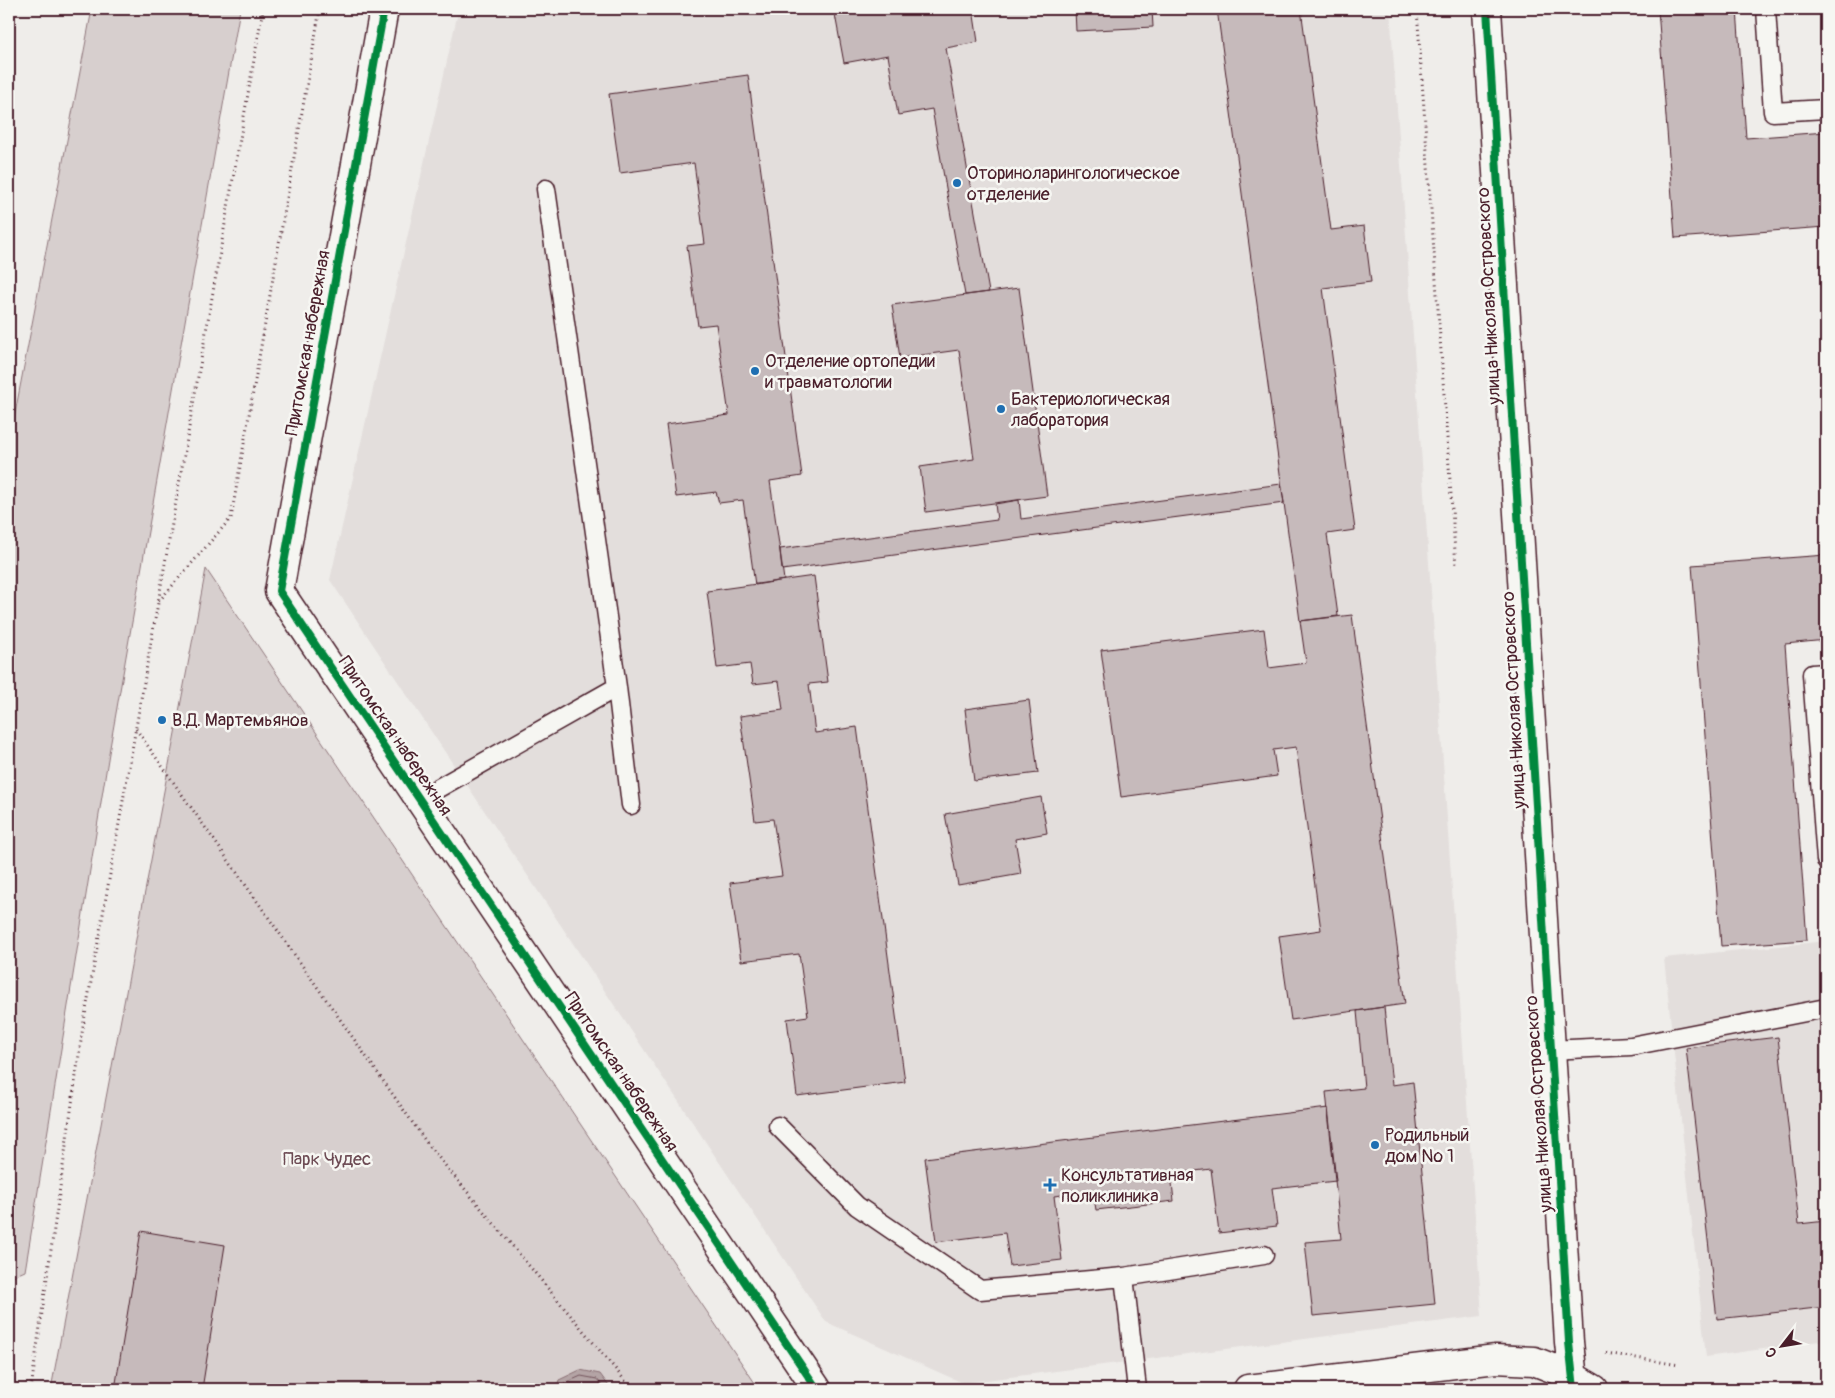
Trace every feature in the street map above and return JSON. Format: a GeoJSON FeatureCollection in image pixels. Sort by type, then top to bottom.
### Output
{"type":"FeatureCollection","features":[{"type":"Feature","properties":{"kind":"street","name":"Притомская набережная"},"geometry":{"type":"LineString","coordinates":[[384,9],[279,591],[817,1389]]}},
{"type":"Feature","properties":{"kind":"street","name":"улица Николая Островского"},"geometry":{"type":"LineString","coordinates":[[1487,9],[1550,1050],[1580,1385]]}},
{"type":"Feature","properties":{"kind":"street"},"geometry":{"type":"LineString","coordinates":[[1248,1389],[1496,1359],[1534,1361],[1580,1385]]}},
{"type":"Feature","properties":{"kind":"lane"},"geometry":{"type":"LineString","coordinates":[[1766,9],[1773,112],[1826,109]]}},
{"type":"Feature","properties":{"kind":"lane"},"geometry":{"type":"LineString","coordinates":[[546,189],[617,687],[631,805]]}},
{"type":"Feature","properties":{"kind":"lane"},"geometry":{"type":"LineString","coordinates":[[1826,673],[1812,674],[1826,860]]}},
{"type":"Feature","properties":{"kind":"lane"},"geometry":{"type":"LineString","coordinates":[[419,799],[617,687]]}},
{"type":"Feature","properties":{"kind":"lane"},"geometry":{"type":"LineString","coordinates":[[1550,1050],[1631,1046],[1826,1008]]}},
{"type":"Feature","properties":{"kind":"lane"},"geometry":{"type":"LineString","coordinates":[[778,1126],[857,1206],[980,1290],[1124,1277],[1264,1255]]}},
{"type":"Feature","properties":{"kind":"lane"},"geometry":{"type":"LineString","coordinates":[[1124,1277],[1137,1389]]}},
{"type":"Feature","properties":{"kind":"path"},"geometry":{"type":"LineString","coordinates":[[31,1389],[83,1027],[263,9]]}},
{"type":"Feature","properties":{"kind":"path"},"geometry":{"type":"LineString","coordinates":[[158,603],[231,518],[320,9]]}},
{"type":"Feature","properties":{"kind":"path"},"geometry":{"type":"LineString","coordinates":[[1417,9],[1456,566]]}},
{"type":"Feature","properties":{"kind":"path"},"geometry":{"type":"LineString","coordinates":[[136,728],[429,1146],[632,1389]]}},
{"type":"Feature","properties":{"kind":"path"},"geometry":{"type":"LineString","coordinates":[[1606,1352],[1680,1365]]}},
{"type":"Feature","properties":{"kind":"shaded area"},"geometry":{"type":"Polygon","coordinates":[[[473,9],[1390,9],[1482,1316],[963,1383],[826,1322],[330,580],[458,12],[473,9]]]}},
{"type":"Feature","properties":{"kind":"shaded area"},"geometry":{"type":"Polygon","coordinates":[[[1826,941],[1826,1340],[1706,1357],[1664,958],[1826,941]]]}},
{"type":"Feature","properties":{"kind":"green space"},"geometry":{"type":"Polygon","coordinates":[[[92,9],[240,9],[109,753],[25,1271],[9,1278],[9,445],[92,9]]]}},
{"type":"Feature","properties":{"kind":"green space","name":"Парк Чудес"},"geometry":{"type":"Polygon","coordinates":[[[206,569],[759,1389],[51,1389],[206,569]]]}},
{"type":"Feature","properties":{"kind":"water"},"geometry":{"type":"Polygon","coordinates":[[[580,1370],[600,1374],[611,1389],[556,1389],[559,1380],[580,1370]]]}},
{"type":"Feature","properties":{"kind":"building","name":"Оториноларингологическое отделение"},"geometry":{"type":"Polygon","coordinates":[[[834,9],[973,9],[978,42],[946,48],[989,292],[965,295],[932,109],[898,115],[888,55],[844,63],[834,9]]]}},
{"type":"Feature","properties":{"kind":"building"},"geometry":{"type":"Polygon","coordinates":[[[1075,9],[1152,9],[1153,27],[1076,31],[1075,9]]]}},
{"type":"Feature","properties":{"kind":"building"},"geometry":{"type":"Polygon","coordinates":[[[1217,9],[1301,9],[1331,230],[1364,226],[1371,282],[1323,288],[1355,530],[1327,534],[1338,616],[1300,621],[1217,9]]]}},
{"type":"Feature","properties":{"kind":"building"},"geometry":{"type":"Polygon","coordinates":[[[1658,9],[1737,9],[1746,138],[1826,132],[1826,227],[1675,238],[1658,9]]]}},
{"type":"Feature","properties":{"kind":"building","name":"Отделение ортопедии и травматологии"},"geometry":{"type":"Polygon","coordinates":[[[748,75],[802,476],[770,481],[784,580],[755,585],[743,500],[719,503],[716,492],[676,497],[666,424],[729,415],[716,324],[698,326],[687,246],[705,244],[694,163],[620,173],[609,94],[748,75]]]}},
{"type":"Feature","properties":{"kind":"building","name":"Бактериологическая лаборатория"},"geometry":{"type":"Polygon","coordinates":[[[1019,288],[1047,496],[926,512],[920,467],[974,459],[959,350],[900,358],[892,305],[1019,288]]]}},
{"type":"Feature","properties":{"kind":"building"},"geometry":{"type":"Polygon","coordinates":[[[1281,484],[1284,503],[782,570],[780,549],[997,520],[995,504],[1019,500],[1021,519],[1281,484]]]}},
{"type":"Feature","properties":{"kind":"building"},"geometry":{"type":"Polygon","coordinates":[[[1826,555],[1826,640],[1785,644],[1807,940],[1721,946],[1692,565],[1826,555]]]}},
{"type":"Feature","properties":{"kind":"building"},"geometry":{"type":"Polygon","coordinates":[[[814,576],[828,682],[809,684],[815,733],[857,727],[905,1082],[797,1096],[787,1019],[808,1016],[799,954],[741,961],[730,883],[782,876],[773,819],[755,821],[740,716],[783,710],[779,681],[753,684],[750,664],[717,668],[707,591],[814,576]]]}},
{"type":"Feature","properties":{"kind":"building"},"geometry":{"type":"Polygon","coordinates":[[[1352,615],[1405,1004],[1291,1020],[1279,936],[1321,930],[1296,747],[1273,750],[1277,776],[1121,797],[1101,650],[1264,629],[1269,668],[1306,663],[1300,621],[1352,615]]]}},
{"type":"Feature","properties":{"kind":"building"},"geometry":{"type":"Polygon","coordinates":[[[1029,700],[1038,773],[974,781],[965,709],[1029,700]]]}},
{"type":"Feature","properties":{"kind":"building"},"geometry":{"type":"Polygon","coordinates":[[[1041,797],[1047,833],[1015,839],[1021,874],[958,885],[945,814],[1041,797]]]}},
{"type":"Feature","properties":{"kind":"building","name":"Родильный дом № 1"},"geometry":{"type":"Polygon","coordinates":[[[1384,1007],[1392,1085],[1413,1082],[1435,1304],[1313,1316],[1305,1242],[1341,1239],[1326,1092],[1364,1088],[1357,1011],[1384,1007]]]}},
{"type":"Feature","properties":{"kind":"building"},"geometry":{"type":"Polygon","coordinates":[[[1778,1037],[1799,1224],[1826,1221],[1826,1307],[1717,1319],[1686,1048],[1778,1037]]]}},
{"type":"Feature","properties":{"kind":"building","name":"Консультативная поликлиника"},"geometry":{"type":"Polygon","coordinates":[[[1328,1108],[1336,1181],[1272,1188],[1277,1226],[1219,1233],[1211,1169],[1171,1174],[1174,1201],[1096,1210],[1093,1191],[1054,1196],[1062,1260],[1010,1266],[1005,1233],[936,1242],[925,1158],[1328,1108]]]}},
{"type":"Feature","properties":{"kind":"building"},"geometry":{"type":"Polygon","coordinates":[[[141,1231],[225,1245],[202,1389],[115,1389],[141,1231]]]}},
{"type":"Feature","properties":{"kind":"cycle path"},"geometry":{"type":"LineString","coordinates":[[384,9],[279,591],[817,1389]]}},
{"type":"Feature","properties":{"kind":"cycle path"},"geometry":{"type":"LineString","coordinates":[[1487,9],[1569,1342],[1574,1389]]}},
{"type":"Feature","properties":{"kind":"place","name":"Оториноларингологическое отделение"},"geometry":{"type":"Point","coordinates":[957,183]}},
{"type":"Feature","properties":{"kind":"place","name":"Отделение ортопедии и травматологии"},"geometry":{"type":"Point","coordinates":[755,371]}},
{"type":"Feature","properties":{"kind":"place","name":"Бактериологическая лаборатория"},"geometry":{"type":"Point","coordinates":[1001,409]}},
{"type":"Feature","properties":{"kind":"place","name":"В.Д. Мартемьянов"},"geometry":{"type":"Point","coordinates":[162,720]}},
{"type":"Feature","properties":{"kind":"place","name":"Родильный дом № 1"},"geometry":{"type":"Point","coordinates":[1375,1145]}},
{"type":"Feature","properties":{"kind":"place","name":"Консультативная поликлиника"},"geometry":{"type":"Point","coordinates":[1050,1185]}}]}
